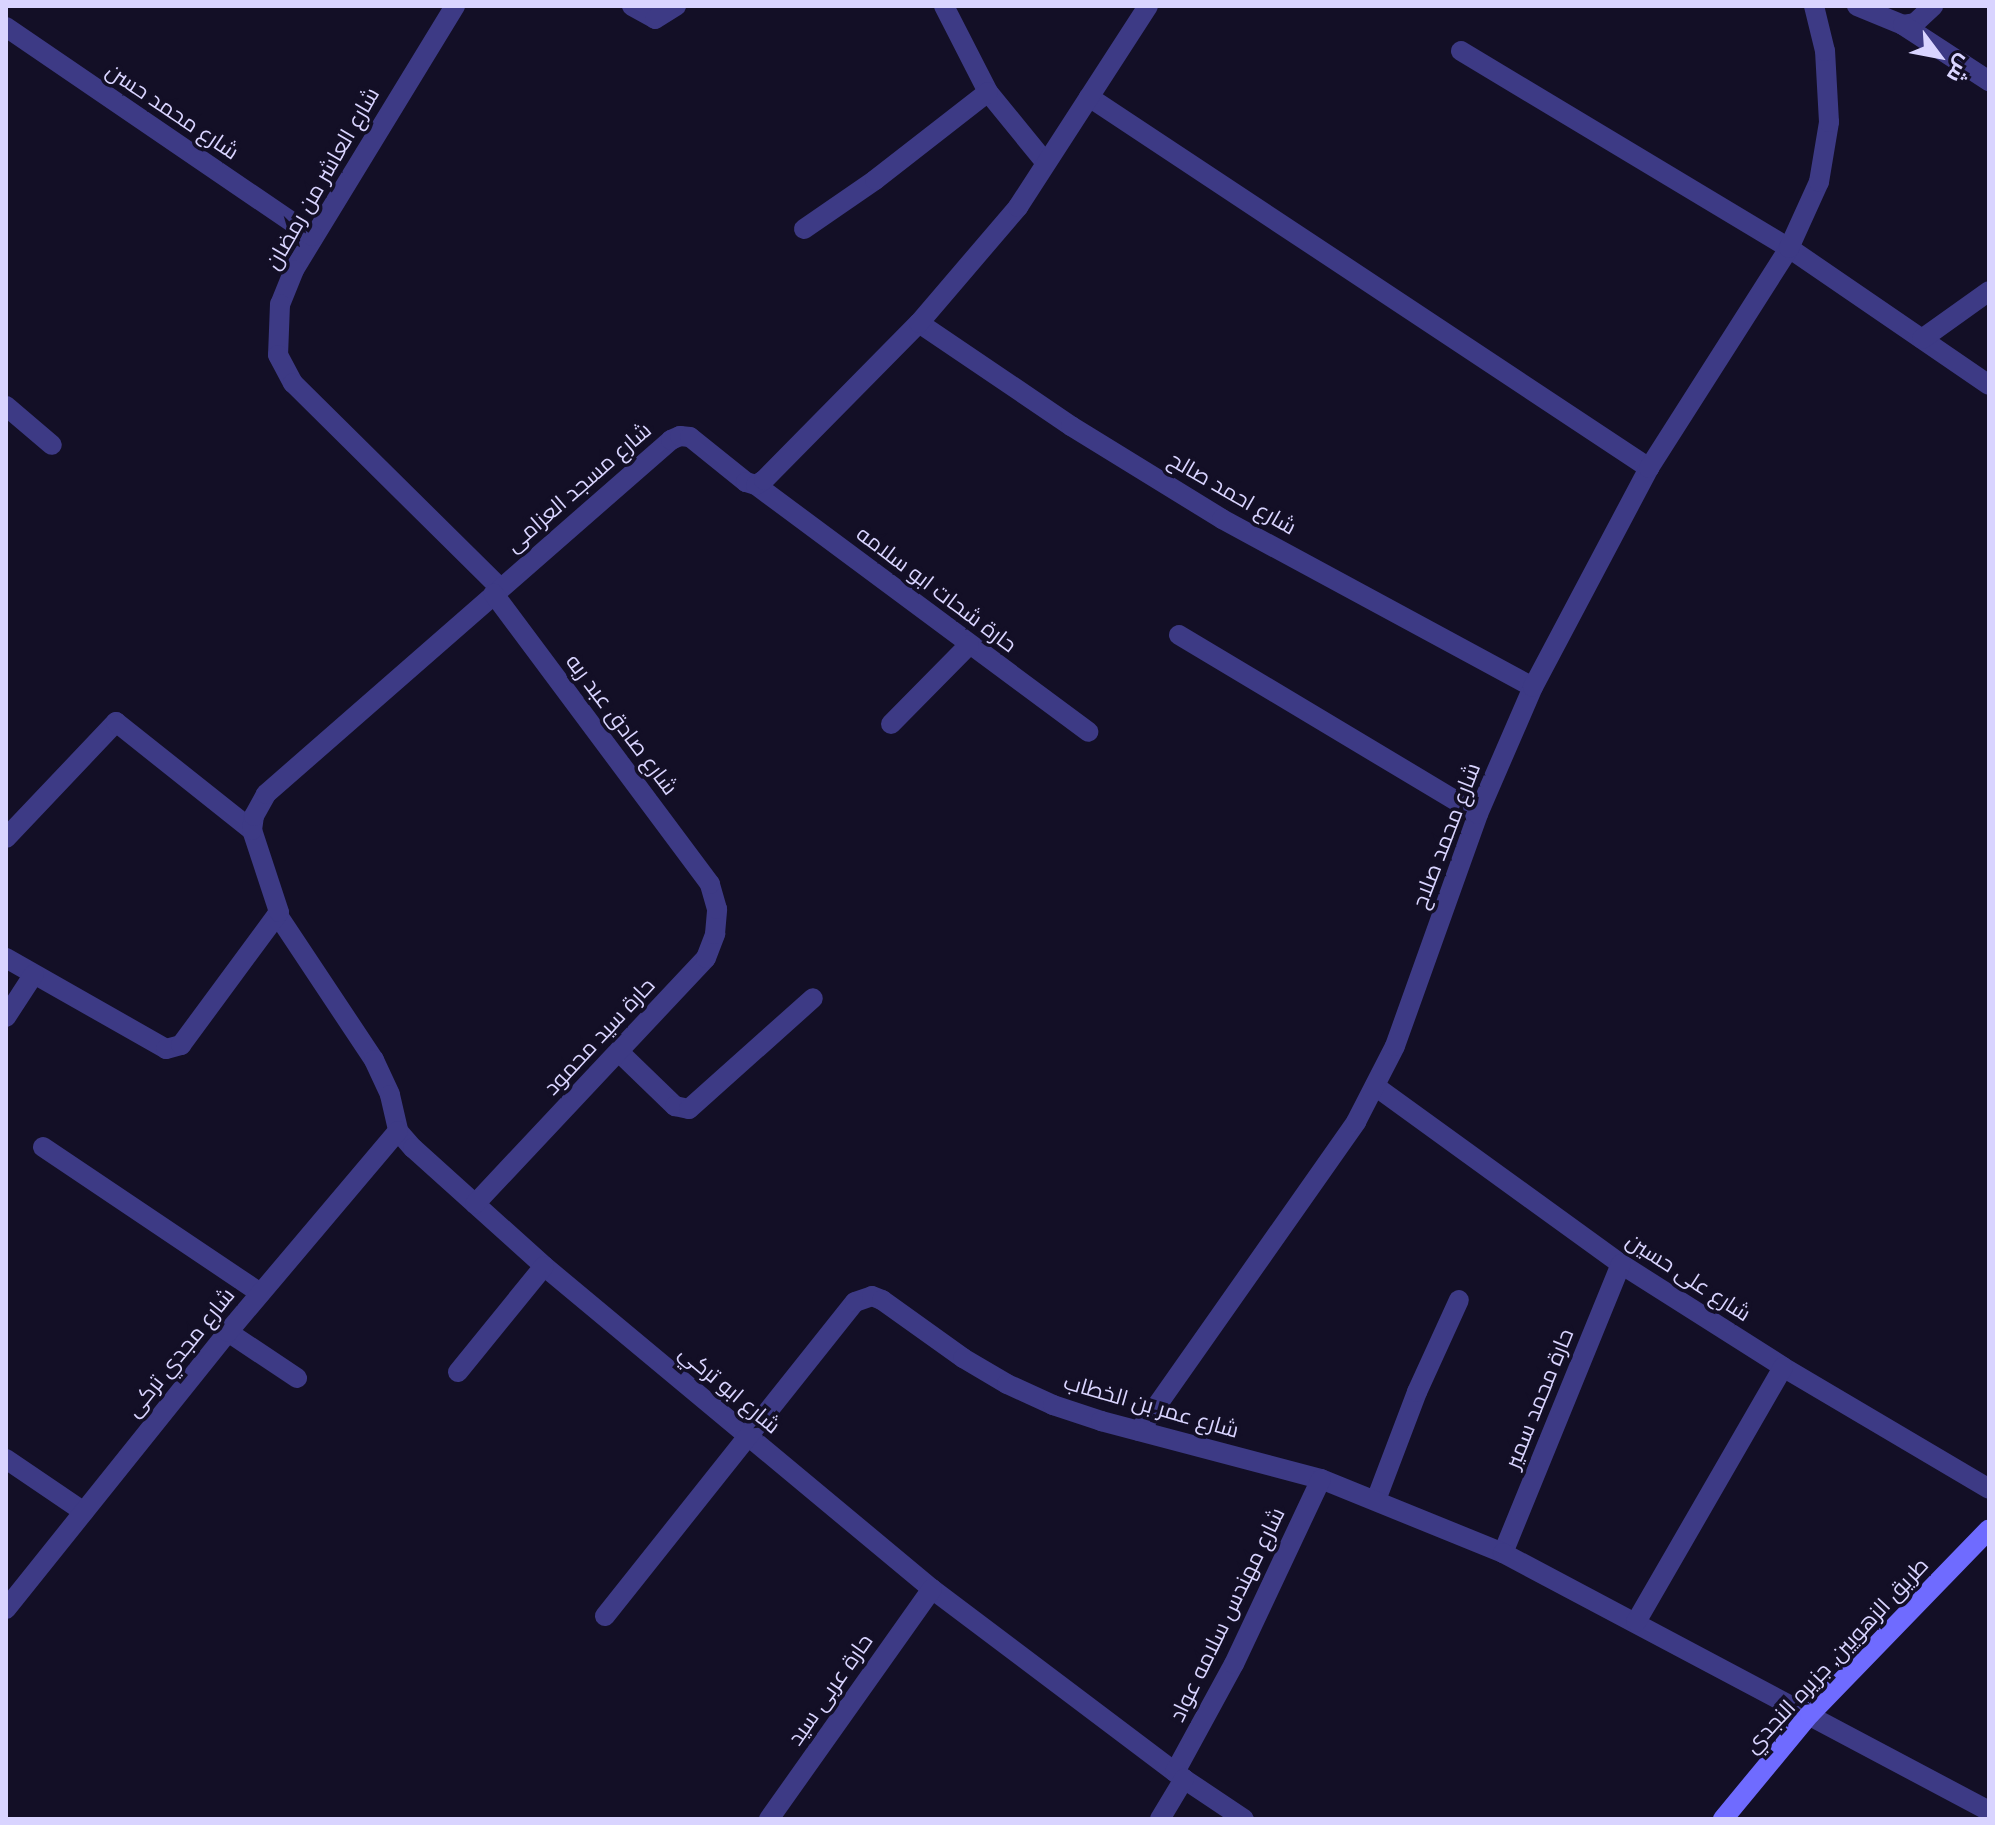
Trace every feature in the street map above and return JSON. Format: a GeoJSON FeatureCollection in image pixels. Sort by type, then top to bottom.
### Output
{"type":"FeatureCollection","features":[{"type":"Feature","properties":{"kind":"street","name":"شارع العاشر من رمضان"},"geometry":{"type":"LineString","coordinates":[[455,6],[312,236],[280,304],[278,355],[293,383],[497,591]]}},
{"type":"Feature","properties":{"kind":"street"},"geometry":{"type":"LineString","coordinates":[[632,6],[655,19],[676,6]]}},
{"type":"Feature","properties":{"kind":"street"},"geometry":{"type":"LineString","coordinates":[[944,6],[988,92],[1045,162]]}},
{"type":"Feature","properties":{"kind":"street"},"geometry":{"type":"LineString","coordinates":[[756,485],[919,323],[1018,207],[1148,6]]}},
{"type":"Feature","properties":{"kind":"street","name":"شارع محمد صلاح"},"geometry":{"type":"LineString","coordinates":[[1139,1431],[1356,1122],[1395,1046],[1478,814],[1533,687],[1649,468],[1789,248],[1819,182],[1829,122],[1825,51],[1814,6]]}},
{"type":"Feature","properties":{"kind":"street"},"geometry":{"type":"LineString","coordinates":[[1857,6],[1903,25],[1989,81]]}},
{"type":"Feature","properties":{"kind":"street"},"geometry":{"type":"LineString","coordinates":[[1903,25],[1915,23],[1933,6]]}},
{"type":"Feature","properties":{"kind":"street","name":"شارع محمد حسن"},"geometry":{"type":"LineString","coordinates":[[6,27],[312,236]]}},
{"type":"Feature","properties":{"kind":"street"},"geometry":{"type":"LineString","coordinates":[[1461,51],[1789,248],[1989,385]]}},
{"type":"Feature","properties":{"kind":"street"},"geometry":{"type":"LineString","coordinates":[[804,229],[875,180],[988,92]]}},
{"type":"Feature","properties":{"kind":"street"},"geometry":{"type":"LineString","coordinates":[[1089,97],[1649,468]]}},
{"type":"Feature","properties":{"kind":"street"},"geometry":{"type":"LineString","coordinates":[[1922,339],[1989,291]]}},
{"type":"Feature","properties":{"kind":"street","name":"شارع احمد صالح"},"geometry":{"type":"LineString","coordinates":[[919,323],[1071,426],[1222,519],[1533,687]]}},
{"type":"Feature","properties":{"kind":"street"},"geometry":{"type":"LineString","coordinates":[[6,406],[52,445]]}},
{"type":"Feature","properties":{"kind":"street","name":"شارع مسجد العزامى"},"geometry":{"type":"LineString","coordinates":[[252,830],[254,816],[266,794],[675,437],[690,437],[746,482],[756,485]]}},
{"type":"Feature","properties":{"kind":"street","name":"حارة شحات ابو سلامه"},"geometry":{"type":"LineString","coordinates":[[756,485],[1088,732]]}},
{"type":"Feature","properties":{"kind":"street","name":"شارع صادق عبد ربه"},"geometry":{"type":"LineString","coordinates":[[497,591],[710,884]]}},
{"type":"Feature","properties":{"kind":"street"},"geometry":{"type":"LineString","coordinates":[[1179,635],[1478,814]]}},
{"type":"Feature","properties":{"kind":"street"},"geometry":{"type":"LineString","coordinates":[[891,724],[969,645]]}},
{"type":"Feature","properties":{"kind":"street"},"geometry":{"type":"LineString","coordinates":[[6,838],[116,722],[252,830],[255,848],[279,906],[277,914],[181,1045],[166,1049],[6,958]]}},
{"type":"Feature","properties":{"kind":"street","name":"حارة سيد محمود"},"geometry":{"type":"LineString","coordinates":[[475,1204],[706,958],[715,934],[717,909],[710,884]]}},
{"type":"Feature","properties":{"kind":"street"},"geometry":{"type":"LineString","coordinates":[[277,914],[383,1077],[398,1131]]}},
{"type":"Feature","properties":{"kind":"street"},"geometry":{"type":"LineString","coordinates":[[6,1017],[34,974]]}},
{"type":"Feature","properties":{"kind":"street"},"geometry":{"type":"LineString","coordinates":[[619,1052],[675,1106],[689,1109],[813,998]]}},
{"type":"Feature","properties":{"kind":"street","name":"شارع على حسين"},"geometry":{"type":"LineString","coordinates":[[1375,1086],[1621,1264],[1783,1367],[1989,1489]]}},
{"type":"Feature","properties":{"kind":"street","name":"شارع ابو تركي"},"geometry":{"type":"LineString","coordinates":[[398,1131],[544,1266],[932,1589],[1180,1776],[1244,1819]]}},
{"type":"Feature","properties":{"kind":"street","name":"شارع مجدي تركى"},"geometry":{"type":"LineString","coordinates":[[6,1609],[228,1332],[398,1131]]}},
{"type":"Feature","properties":{"kind":"street"},"geometry":{"type":"LineString","coordinates":[[43,1147],[260,1293]]}},
{"type":"Feature","properties":{"kind":"street","name":"حارة محمد سمير"},"geometry":{"type":"LineString","coordinates":[[1503,1553],[1621,1264]]}},
{"type":"Feature","properties":{"kind":"street"},"geometry":{"type":"LineString","coordinates":[[458,1372],[544,1266]]}},
{"type":"Feature","properties":{"kind":"street","name":"شارع عمر بن الخطاب"},"geometry":{"type":"LineString","coordinates":[[605,1616],[855,1302],[872,1296],[1007,1384],[1053,1405],[1321,1479],[1503,1553],[1989,1811]]}},
{"type":"Feature","properties":{"kind":"street"},"geometry":{"type":"LineString","coordinates":[[1376,1500],[1417,1392],[1459,1300]]}},
{"type":"Feature","properties":{"kind":"street"},"geometry":{"type":"LineString","coordinates":[[228,1332],[297,1378]]}},
{"type":"Feature","properties":{"kind":"street"},"geometry":{"type":"LineString","coordinates":[[1636,1622],[1783,1367]]}},
{"type":"Feature","properties":{"kind":"street"},"geometry":{"type":"LineString","coordinates":[[6,1459],[84,1512]]}},
{"type":"Feature","properties":{"kind":"street","name":"شارع مهندس سلامه عواد"},"geometry":{"type":"LineString","coordinates":[[1160,1819],[1321,1479]]}},
{"type":"Feature","properties":{"kind":"street","name":"طريق الزهويين, جزيره النجدي"},"geometry":{"type":"LineString","coordinates":[[1723,1819],[1810,1714],[1989,1529]]}},
{"type":"Feature","properties":{"kind":"street","name":"حارة عربى سيد"},"geometry":{"type":"LineString","coordinates":[[769,1819],[932,1589]]}}]}
